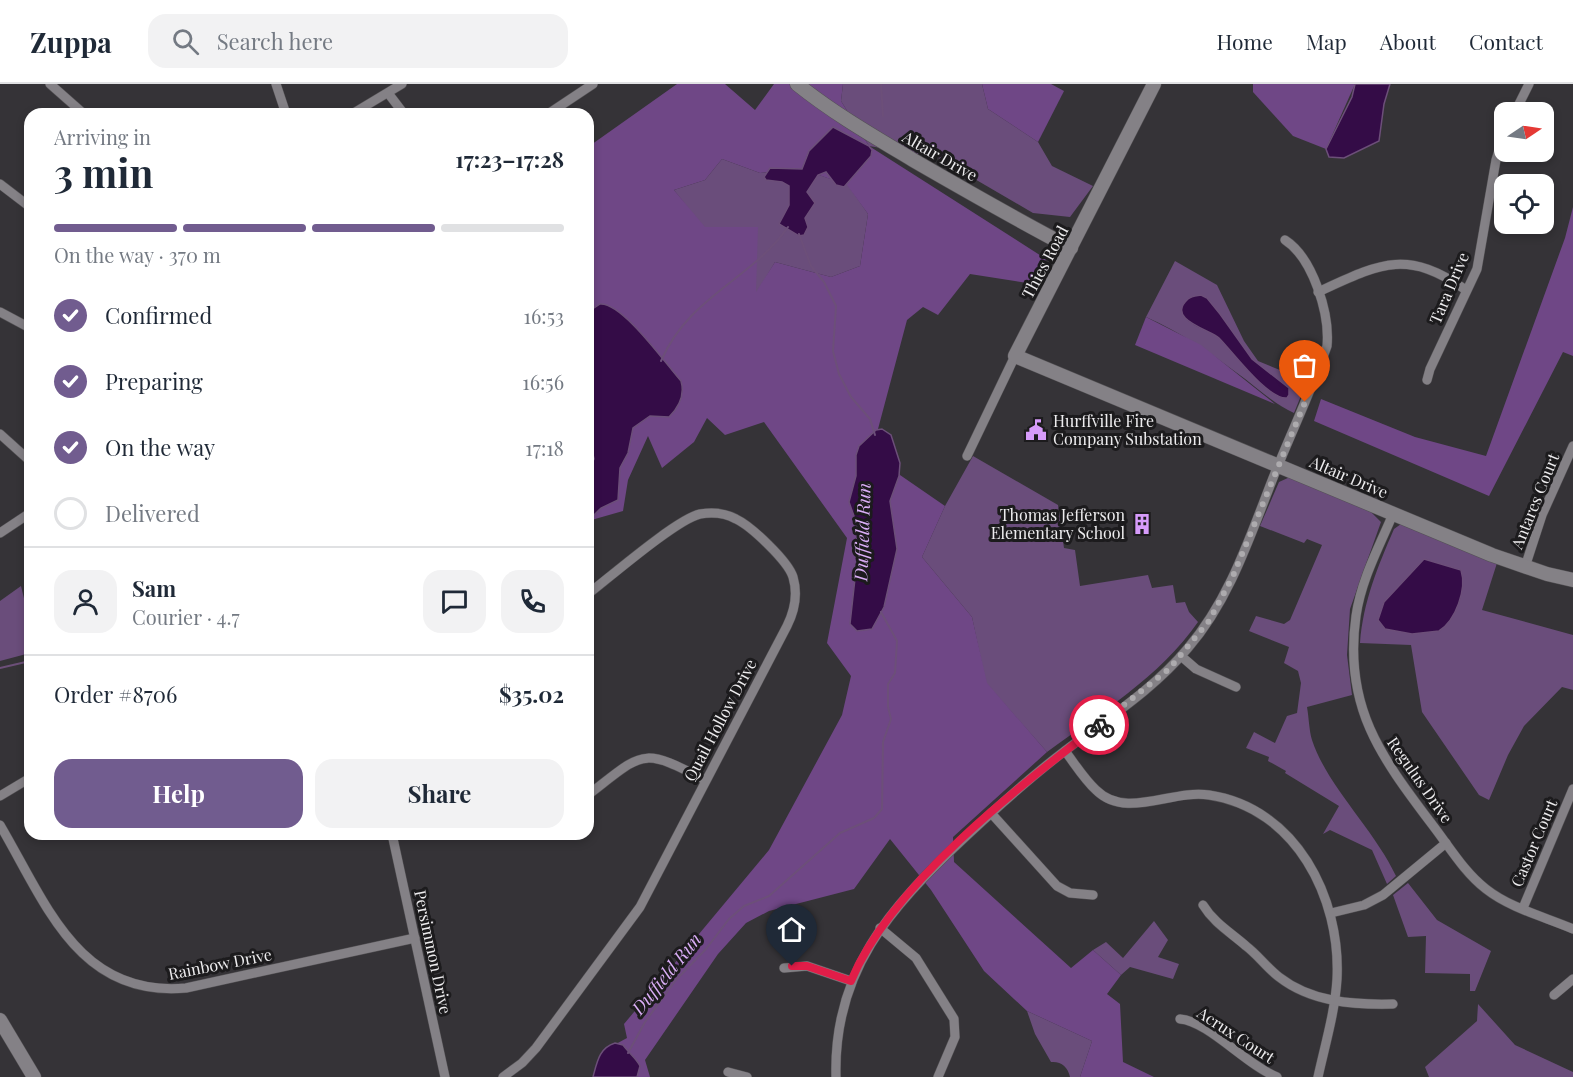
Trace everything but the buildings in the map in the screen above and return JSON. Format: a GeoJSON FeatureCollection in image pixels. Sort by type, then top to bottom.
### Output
{"type":"FeatureCollection","features":[{"type":"Feature","properties":{"kind":"street"},"geometry":{"type":"LineString","coordinates":[[50,84],[77,108]]}},
{"type":"Feature","properties":{"kind":"street"},"geometry":{"type":"LineString","coordinates":[[276,84],[284,108]]}},
{"type":"Feature","properties":{"kind":"street"},"geometry":{"type":"LineString","coordinates":[[362,108],[402,84]]}},
{"type":"Feature","properties":{"kind":"street"},"geometry":{"type":"LineString","coordinates":[[558,108],[593,84]]}},
{"type":"Feature","properties":{"kind":"street","name":"Altair Drive"},"geometry":{"type":"LineString","coordinates":[[797,84],[823,105],[867,133],[997,209],[1071,248]]}},
{"type":"Feature","properties":{"kind":"street","name":"Thies Road"},"geometry":{"type":"LineString","coordinates":[[967,456],[1015,356],[1154,84]]}},
{"type":"Feature","properties":{"kind":"street"},"geometry":{"type":"LineString","coordinates":[[1520,102],[1529,84]]}},
{"type":"Feature","properties":{"kind":"street"},"geometry":{"type":"LineString","coordinates":[[388,93],[399,108]]}},
{"type":"Feature","properties":{"kind":"street","name":"Tara Drive"},"geometry":{"type":"LineString","coordinates":[[1427,380],[1482,249],[1496,162]]}},
{"type":"Feature","properties":{"kind":"street"},"geometry":{"type":"LineString","coordinates":[[0,184],[24,202]]}},
{"type":"Feature","properties":{"kind":"street"},"geometry":{"type":"LineString","coordinates":[[836,1077],[839,1030],[851,981],[880,928],[920,881],[991,813],[1065,750],[1150,686],[1181,656],[1209,621],[1226,591],[1327,346],[1328,325],[1318,292],[1298,250],[1285,240]]}},
{"type":"Feature","properties":{"kind":"street"},"geometry":{"type":"LineString","coordinates":[[1318,292],[1382,264],[1396,263],[1417,265],[1466,290]]}},
{"type":"Feature","properties":{"kind":"street"},"geometry":{"type":"LineString","coordinates":[[0,312],[24,325]]}},
{"type":"Feature","properties":{"kind":"street","name":"Altair Drive"},"geometry":{"type":"LineString","coordinates":[[1015,356],[1525,567],[1573,580]]}},
{"type":"Feature","properties":{"kind":"street"},"geometry":{"type":"LineString","coordinates":[[0,434],[24,456]]}},
{"type":"Feature","properties":{"kind":"street","name":"Antares Court"},"geometry":{"type":"LineString","coordinates":[[1525,567],[1542,515],[1573,446]]}},
{"type":"Feature","properties":{"kind":"street","name":"Quail Hollow Drive"},"geometry":{"type":"LineString","coordinates":[[503,1077],[522,1063],[536,1048],[640,907],[790,619],[796,599],[791,571],[742,523],[718,513],[699,514],[680,523],[594,589]]}},
{"type":"Feature","properties":{"kind":"street","name":"Regulus Drive"},"geometry":{"type":"LineString","coordinates":[[1393,514],[1366,577],[1358,602],[1354,641],[1357,684],[1369,729],[1382,757],[1446,843],[1484,888],[1523,908],[1573,929]]}},
{"type":"Feature","properties":{"kind":"street"},"geometry":{"type":"LineString","coordinates":[[0,533],[24,517]]}},
{"type":"Feature","properties":{"kind":"street"},"geometry":{"type":"LineString","coordinates":[[1181,656],[1196,669],[1236,687]]}},
{"type":"Feature","properties":{"kind":"street"},"geometry":{"type":"LineString","coordinates":[[1065,750],[1095,790],[1119,803],[1135,804],[1195,793],[1221,797],[1252,809],[1287,835],[1309,862],[1331,913],[1337,953],[1334,1000],[1318,1077]]}},
{"type":"Feature","properties":{"kind":"street"},"geometry":{"type":"LineString","coordinates":[[594,790],[632,762],[648,757],[671,762],[705,780]]}},
{"type":"Feature","properties":{"kind":"street"},"geometry":{"type":"LineString","coordinates":[[0,796],[24,782]]}},
{"type":"Feature","properties":{"kind":"street","name":"Castor Court"},"geometry":{"type":"LineString","coordinates":[[1523,908],[1573,789]]}},
{"type":"Feature","properties":{"kind":"street"},"geometry":{"type":"LineString","coordinates":[[991,813],[1057,886],[1070,893],[1093,895]]}},
{"type":"Feature","properties":{"kind":"street","name":"Rainbow Drive"},"geometry":{"type":"LineString","coordinates":[[0,825],[69,941],[92,963],[128,983],[157,989],[186,988],[415,938]]}},
{"type":"Feature","properties":{"kind":"street","name":"Persimmon Drive"},"geometry":{"type":"LineString","coordinates":[[393,840],[445,1077]]}},
{"type":"Feature","properties":{"kind":"street"},"geometry":{"type":"LineString","coordinates":[[1331,913],[1370,902],[1383,895],[1446,843]]}},
{"type":"Feature","properties":{"kind":"street"},"geometry":{"type":"LineString","coordinates":[[1203,905],[1215,921],[1286,982],[1308,995],[1334,1000],[1393,1004]]}},
{"type":"Feature","properties":{"kind":"street"},"geometry":{"type":"LineString","coordinates":[[880,928],[916,958],[954,1019],[955,1037],[938,1077]]}},
{"type":"Feature","properties":{"kind":"street"},"geometry":{"type":"LineString","coordinates":[[784,968],[807,966],[851,981]]}},
{"type":"Feature","properties":{"kind":"street"},"geometry":{"type":"LineString","coordinates":[[1554,995],[1573,979]]}},
{"type":"Feature","properties":{"kind":"street","name":"Acrux Court"},"geometry":{"type":"LineString","coordinates":[[1180,1019],[1194,1022],[1254,1066],[1277,1077]]}},
{"type":"Feature","properties":{"kind":"street"},"geometry":{"type":"LineString","coordinates":[[0,1020],[34,1077]]}},
{"type":"Feature","properties":{"kind":"street"},"geometry":{"type":"LineString","coordinates":[[728,1072],[747,1077]]}},
{"type":"Feature","properties":{"kind":"shaded area"},"geometry":{"type":"Polygon","coordinates":[[[677,84],[725,84],[755,110],[774,84],[843,84],[841,101],[869,146],[1046,259],[1034,284],[970,274],[938,315],[923,307],[907,320],[878,429],[900,475],[945,506],[922,557],[972,617],[987,683],[1047,752],[953,837],[954,862],[1071,968],[1093,950],[1121,975],[1107,994],[1120,1004],[1123,1062],[1154,1077],[1080,1077],[1092,1041],[1027,1011],[984,971],[931,890],[890,839],[854,889],[769,911],[746,923],[718,954],[645,1060],[650,1077],[593,1077],[603,1051],[627,1038],[624,1024],[769,850],[842,715],[851,676],[827,643],[847,538],[764,422],[725,435],[707,418],[694,442],[662,468],[648,436],[628,480],[623,511],[594,519],[594,143],[677,84]],[[722,159],[705,180],[674,190],[705,227],[758,227],[756,292],[775,262],[831,277],[860,266],[868,214],[847,185],[802,169],[760,173],[722,159]]]}},
{"type":"Feature","properties":{"kind":"shaded area"},"geometry":{"type":"Polygon","coordinates":[[[843,84],[982,84],[988,109],[1038,142],[1052,166],[1093,186],[1070,217],[1033,213],[937,157],[869,146],[841,101],[843,84]]]}},
{"type":"Feature","properties":{"kind":"shaded area"},"geometry":{"type":"Polygon","coordinates":[[[982,84],[1051,84],[1064,91],[1038,142],[988,109],[982,84]]]}},
{"type":"Feature","properties":{"kind":"shaded area"},"geometry":{"type":"Polygon","coordinates":[[[1253,84],[1355,84],[1326,149],[1293,136],[1253,92],[1253,84]]]}},
{"type":"Feature","properties":{"kind":"shaded area"},"geometry":{"type":"Polygon","coordinates":[[[722,159],[760,173],[802,169],[848,185],[868,214],[860,266],[831,277],[775,262],[756,294],[674,190],[705,180],[722,159]]]}},
{"type":"Feature","properties":{"kind":"shaded area"},"geometry":{"type":"Polygon","coordinates":[[[1573,207],[1573,356],[1563,352],[1489,496],[1314,421],[1321,399],[1415,437],[1486,456],[1565,238],[1573,207]]]}},
{"type":"Feature","properties":{"kind":"shaded area"},"geometry":{"type":"Polygon","coordinates":[[[1175,261],[1217,285],[1244,341],[1258,361],[1307,381],[1294,413],[1272,400],[1193,342],[1146,317],[1175,261]]]}},
{"type":"Feature","properties":{"kind":"shaded area"},"geometry":{"type":"Polygon","coordinates":[[[1146,317],[1201,345],[1275,404],[1135,345],[1146,317]]]}},
{"type":"Feature","properties":{"kind":"shaded area"},"geometry":{"type":"Polygon","coordinates":[[[973,456],[1058,505],[1064,548],[1075,550],[1080,586],[1148,575],[1152,588],[1173,585],[1176,603],[1185,602],[1189,612],[1198,622],[1183,642],[1147,677],[1047,752],[986,683],[972,617],[922,557],[945,506],[973,456]]]}},
{"type":"Feature","properties":{"kind":"shaded area"},"geometry":{"type":"Polygon","coordinates":[[[1290,477],[1371,512],[1381,522],[1350,609],[1347,655],[1352,695],[1307,707],[1311,736],[1319,757],[1339,791],[1376,841],[1396,876],[1387,884],[1372,850],[1330,830],[1323,834],[1339,806],[1285,773],[1286,771],[1268,761],[1269,757],[1246,748],[1254,732],[1275,743],[1287,716],[1297,713],[1301,683],[1298,671],[1284,663],[1289,647],[1249,631],[1256,616],[1284,624],[1290,620],[1322,545],[1307,539],[1304,543],[1260,526],[1279,482],[1290,477]]]}},
{"type":"Feature","properties":{"kind":"shaded area"},"geometry":{"type":"Polygon","coordinates":[[[1401,524],[1497,563],[1482,610],[1573,635],[1573,690],[1562,687],[1524,726],[1508,755],[1489,800],[1479,795],[1422,712],[1411,645],[1360,643],[1364,613],[1372,584],[1394,529],[1401,524]]]}},
{"type":"Feature","properties":{"kind":"shaded area"},"geometry":{"type":"Polygon","coordinates":[[[21,586],[24,598],[24,655],[0,661],[0,601],[21,586]]]}},
{"type":"Feature","properties":{"kind":"shaded area"},"geometry":{"type":"Polygon","coordinates":[[[1408,883],[1437,920],[1491,951],[1475,991],[1470,991],[1470,974],[1425,973],[1426,936],[1408,937],[1393,895],[1408,883]]]}},
{"type":"Feature","properties":{"kind":"shaded area"},"geometry":{"type":"Polygon","coordinates":[[[1154,921],[1168,940],[1158,957],[1179,964],[1173,979],[1130,967],[1121,975],[1093,950],[1106,942],[1123,958],[1154,921]]]}},
{"type":"Feature","properties":{"kind":"shaded area"},"geometry":{"type":"Polygon","coordinates":[[[1478,1004],[1515,1045],[1573,1072],[1573,1077],[1429,1077],[1425,1067],[1477,1021],[1478,1004]]]}},
{"type":"Feature","properties":{"kind":"shaded area"},"geometry":{"type":"Polygon","coordinates":[[[1027,1011],[1092,1041],[1080,1077],[1070,1077],[1064,1065],[1051,1062],[1035,1034],[1027,1011]]]}},
{"type":"Feature","properties":{"kind":"water"},"geometry":{"type":"Polygon","coordinates":[[[1355,84],[1390,84],[1384,104],[1379,141],[1344,158],[1329,157],[1326,149],[1352,97],[1355,84]]]}},
{"type":"Feature","properties":{"kind":"water"},"geometry":{"type":"Polygon","coordinates":[[[833,127],[869,146],[872,150],[871,156],[844,187],[836,185],[826,172],[818,175],[807,192],[815,203],[805,218],[808,227],[804,235],[799,236],[779,224],[789,205],[789,186],[782,182],[766,180],[764,177],[770,168],[802,169],[809,151],[833,127]]]}},
{"type":"Feature","properties":{"kind":"water"},"geometry":{"type":"Polygon","coordinates":[[[1201,295],[1207,298],[1220,314],[1252,359],[1289,388],[1287,398],[1279,397],[1270,391],[1251,374],[1219,338],[1186,318],[1182,313],[1182,306],[1188,299],[1201,295]]]}},
{"type":"Feature","properties":{"kind":"water"},"geometry":{"type":"Polygon","coordinates":[[[600,304],[609,306],[620,313],[643,335],[681,381],[682,396],[669,417],[650,416],[633,428],[628,453],[620,468],[618,500],[601,508],[594,515],[594,459],[594,308],[600,304]]]}},
{"type":"Feature","properties":{"kind":"water"},"geometry":{"type":"Polygon","coordinates":[[[882,429],[891,435],[900,463],[899,476],[890,501],[897,549],[884,607],[872,629],[857,631],[850,624],[860,533],[849,502],[856,476],[856,455],[859,446],[876,430],[882,429]]]}},
{"type":"Feature","properties":{"kind":"water"},"geometry":{"type":"Polygon","coordinates":[[[1424,559],[1461,570],[1461,595],[1455,612],[1439,631],[1412,634],[1385,629],[1378,620],[1384,602],[1424,559]]]}},
{"type":"Feature","properties":{"kind":"water"},"geometry":{"type":"Polygon","coordinates":[[[615,1043],[623,1045],[639,1063],[637,1077],[593,1077],[602,1052],[615,1043]]]}},
{"type":"Feature","properties":{"kind":"waterway","name":"Duffield Run"},"geometry":{"type":"LineString","coordinates":[[881,84],[883,116]]}},
{"type":"Feature","properties":{"kind":"waterway"},"geometry":{"type":"LineString","coordinates":[[661,361],[687,320],[756,261],[788,227]]}},
{"type":"Feature","properties":{"kind":"waterway","name":"Duffield Run"},"geometry":{"type":"LineString","coordinates":[[799,234],[811,266],[824,282],[836,306],[833,351],[839,374],[851,397],[870,419],[875,435]]}},
{"type":"Feature","properties":{"kind":"waterway","name":"Duffield Run"},"geometry":{"type":"LineString","coordinates":[[628,1053],[645,1022],[675,981],[706,949],[729,919],[744,906],[769,896],[840,833],[874,818],[882,809],[883,742],[891,719],[888,707],[888,684],[895,673],[897,641],[881,612]]}},
{"type":"Feature","properties":{"kind":"waterway"},"geometry":{"type":"LineString","coordinates":[[0,668],[24,662]]}},
{"type":"Feature","properties":{"kind":"way so far"},"geometry":{"type":"LineString","coordinates":[[1099,725],[1169,669],[1209,621],[1233,576],[1305,402]]}},
{"type":"Feature","properties":{"kind":"place","name":"Hurffville Fire Company Substation"},"geometry":{"type":"Point","coordinates":[1036,430]}},
{"type":"Feature","properties":{"kind":"place","name":"Thomas Jefferson Elementary School"},"geometry":{"type":"Point","coordinates":[1142,524]}},
{"type":"Feature","properties":{"kind":"route"},"geometry":{"type":"LineString","coordinates":[[792,966],[807,966],[851,981],[871,941],[891,913],[920,881],[991,813],[1053,760],[1099,725]]}}]}
